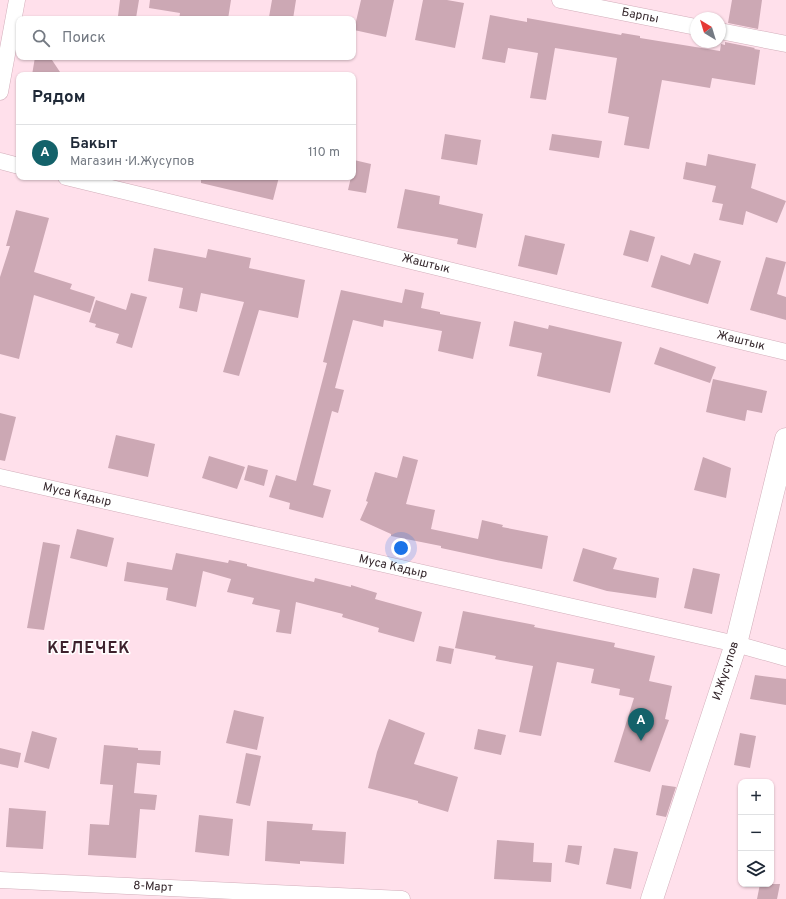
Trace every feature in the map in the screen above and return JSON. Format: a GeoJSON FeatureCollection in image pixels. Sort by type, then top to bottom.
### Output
{"type":"FeatureCollection","features":[{"type":"Feature","properties":{"kind":"street"},"geometry":{"type":"LineString","coordinates":[[0,92],[17,0]]}},
{"type":"Feature","properties":{"kind":"street","name":"Барпы"},"geometry":{"type":"LineString","coordinates":[[560,0],[690,26]]}},
{"type":"Feature","properties":{"kind":"street"},"geometry":{"type":"LineString","coordinates":[[726,32],[786,44]]}},
{"type":"Feature","properties":{"kind":"street"},"geometry":{"type":"LineString","coordinates":[[0,161],[16,165]]}},
{"type":"Feature","properties":{"kind":"street","name":"Жаштык"},"geometry":{"type":"LineString","coordinates":[[78,180],[786,352]]}},
{"type":"Feature","properties":{"kind":"street","name":"И.Жусупов"},"geometry":{"type":"LineString","coordinates":[[652,899],[736,644],[786,439]]}},
{"type":"Feature","properties":{"kind":"street","name":"Муса Кадыр"},"geometry":{"type":"LineString","coordinates":[[0,477],[736,644],[786,658]]}},
{"type":"Feature","properties":{"kind":"street","name":"8-Март"},"geometry":{"type":"LineString","coordinates":[[0,880],[402,899]]}},
{"type":"Feature","properties":{"kind":"building"},"geometry":{"type":"Polygon","coordinates":[[[120,0],[139,0],[136,16],[118,16],[120,0]]]}},
{"type":"Feature","properties":{"kind":"building"},"geometry":{"type":"Polygon","coordinates":[[[150,0],[231,0],[228,16],[180,16],[180,13],[149,8],[150,0]]]}},
{"type":"Feature","properties":{"kind":"building"},"geometry":{"type":"Polygon","coordinates":[[[272,0],[296,0],[293,16],[269,16],[272,0]]]}},
{"type":"Feature","properties":{"kind":"building"},"geometry":{"type":"Polygon","coordinates":[[[361,0],[394,0],[386,37],[356,30],[356,21],[361,0]]]}},
{"type":"Feature","properties":{"kind":"building"},"geometry":{"type":"Polygon","coordinates":[[[423,0],[447,0],[464,3],[455,48],[415,40],[423,0]]]}},
{"type":"Feature","properties":{"kind":"building"},"geometry":{"type":"Polygon","coordinates":[[[732,0],[762,0],[758,29],[728,23],[732,0]]]}},
{"type":"Feature","properties":{"kind":"building"},"geometry":{"type":"Polygon","coordinates":[[[490,15],[527,22],[527,18],[621,35],[622,33],[640,36],[640,38],[690,46],[690,48],[720,51],[720,48],[726,48],[726,42],[760,50],[755,85],[712,78],[710,88],[662,80],[649,149],[624,145],[629,117],[608,113],[617,58],[555,48],[546,100],[530,98],[538,53],[508,48],[505,63],[482,59],[490,15]]]}},
{"type":"Feature","properties":{"kind":"building"},"geometry":{"type":"Polygon","coordinates":[[[34,60],[52,60],[60,72],[32,72],[34,60]]]}},
{"type":"Feature","properties":{"kind":"building"},"geometry":{"type":"Polygon","coordinates":[[[445,134],[481,140],[477,165],[441,159],[445,134]]]}},
{"type":"Feature","properties":{"kind":"building"},"geometry":{"type":"Polygon","coordinates":[[[552,134],[602,141],[599,158],[549,150],[552,134]]]}},
{"type":"Feature","properties":{"kind":"building"},"geometry":{"type":"Polygon","coordinates":[[[708,154],[756,164],[751,188],[786,201],[777,223],[746,211],[743,225],[719,220],[723,204],[712,202],[716,186],[683,179],[686,162],[706,166],[708,154]]]}},
{"type":"Feature","properties":{"kind":"building"},"geometry":{"type":"Polygon","coordinates":[[[356,160],[371,164],[366,193],[348,190],[350,180],[356,180],[356,160]]]}},
{"type":"Feature","properties":{"kind":"building"},"geometry":{"type":"Polygon","coordinates":[[[201,180],[278,180],[273,200],[201,183],[201,180]]]}},
{"type":"Feature","properties":{"kind":"building"},"geometry":{"type":"Polygon","coordinates":[[[405,189],[440,196],[439,204],[483,214],[476,248],[457,244],[458,239],[397,228],[405,189]]]}},
{"type":"Feature","properties":{"kind":"building"},"geometry":{"type":"Polygon","coordinates":[[[16,210],[49,218],[34,272],[72,284],[70,289],[95,297],[90,313],[34,295],[19,359],[0,354],[0,277],[10,246],[6,246],[16,210]]]}},
{"type":"Feature","properties":{"kind":"building"},"geometry":{"type":"Polygon","coordinates":[[[630,230],[655,237],[648,262],[623,255],[630,230]]]}},
{"type":"Feature","properties":{"kind":"building"},"geometry":{"type":"Polygon","coordinates":[[[525,235],[565,244],[557,275],[518,266],[525,235]]]}},
{"type":"Feature","properties":{"kind":"building"},"geometry":{"type":"Polygon","coordinates":[[[154,248],[206,258],[208,249],[251,258],[249,268],[305,280],[298,318],[259,310],[239,376],[223,372],[244,302],[201,293],[197,312],[179,308],[183,288],[148,281],[154,248]]]}},
{"type":"Feature","properties":{"kind":"building"},"geometry":{"type":"Polygon","coordinates":[[[694,253],[721,261],[708,304],[651,287],[661,255],[690,265],[694,253]]]}},
{"type":"Feature","properties":{"kind":"building"},"geometry":{"type":"Polygon","coordinates":[[[766,257],[786,262],[777,294],[786,297],[786,320],[750,310],[766,257]]]}},
{"type":"Feature","properties":{"kind":"building"},"geometry":{"type":"Polygon","coordinates":[[[405,289],[424,293],[421,308],[440,312],[440,314],[481,322],[473,359],[438,351],[442,331],[384,320],[383,327],[353,320],[335,388],[344,390],[338,413],[332,411],[313,485],[331,490],[323,518],[289,509],[290,503],[269,497],[276,475],[296,481],[327,363],[323,362],[341,290],[402,303],[405,289]]]}},
{"type":"Feature","properties":{"kind":"building"},"geometry":{"type":"Polygon","coordinates":[[[131,293],[147,297],[132,348],[116,343],[119,334],[95,327],[96,324],[89,322],[96,300],[126,310],[131,293]]]}},
{"type":"Feature","properties":{"kind":"building"},"geometry":{"type":"Polygon","coordinates":[[[514,321],[548,329],[549,325],[622,342],[610,393],[537,376],[542,353],[509,346],[514,321]]]}},
{"type":"Feature","properties":{"kind":"building"},"geometry":{"type":"Polygon","coordinates":[[[660,347],[716,367],[710,383],[654,364],[660,347]]]}},
{"type":"Feature","properties":{"kind":"building"},"geometry":{"type":"Polygon","coordinates":[[[713,379],[767,391],[762,413],[747,410],[745,421],[706,412],[713,379]]]}},
{"type":"Feature","properties":{"kind":"building"},"geometry":{"type":"Polygon","coordinates":[[[0,413],[16,417],[5,461],[0,460],[0,413]]]}},
{"type":"Feature","properties":{"kind":"building"},"geometry":{"type":"Polygon","coordinates":[[[116,435],[155,444],[148,477],[108,468],[116,435]]]}},
{"type":"Feature","properties":{"kind":"building"},"geometry":{"type":"Polygon","coordinates":[[[209,456],[245,467],[237,489],[202,478],[209,456]]]}},
{"type":"Feature","properties":{"kind":"building"},"geometry":{"type":"Polygon","coordinates":[[[403,456],[418,460],[406,504],[435,510],[431,529],[478,539],[482,520],[503,525],[502,527],[548,536],[542,569],[391,536],[391,534],[360,520],[368,502],[366,501],[375,472],[397,478],[403,456]]]}},
{"type":"Feature","properties":{"kind":"building"},"geometry":{"type":"Polygon","coordinates":[[[703,457],[731,468],[726,498],[694,490],[703,457]]]}},
{"type":"Feature","properties":{"kind":"building"},"geometry":{"type":"Polygon","coordinates":[[[248,465],[268,470],[264,486],[244,480],[248,465]]]}},
{"type":"Feature","properties":{"kind":"building"},"geometry":{"type":"Polygon","coordinates":[[[77,529],[114,538],[107,567],[70,558],[77,529]]]}},
{"type":"Feature","properties":{"kind":"building"},"geometry":{"type":"Polygon","coordinates":[[[43,542],[60,545],[44,630],[27,628],[43,542]]]}},
{"type":"Feature","properties":{"kind":"building"},"geometry":{"type":"Polygon","coordinates":[[[583,548],[617,558],[613,569],[659,578],[656,598],[607,591],[573,581],[583,548]]]}},
{"type":"Feature","properties":{"kind":"building"},"geometry":{"type":"Polygon","coordinates":[[[176,553],[228,563],[229,560],[247,564],[247,566],[314,582],[315,578],[351,587],[351,585],[377,593],[375,599],[422,612],[414,642],[378,632],[379,628],[342,617],[343,614],[296,602],[291,634],[276,632],[280,610],[252,604],[254,598],[227,592],[231,579],[203,571],[196,607],[166,600],[168,588],[124,581],[127,562],[172,570],[176,553]]]}},
{"type":"Feature","properties":{"kind":"building"},"geometry":{"type":"Polygon","coordinates":[[[693,568],[720,574],[712,614],[684,608],[693,568]]]}},
{"type":"Feature","properties":{"kind":"building"},"geometry":{"type":"Polygon","coordinates":[[[463,611],[615,643],[614,647],[655,656],[649,681],[672,686],[665,719],[669,720],[650,772],[614,762],[634,698],[619,695],[620,689],[591,683],[594,669],[557,662],[541,736],[519,732],[533,666],[495,659],[496,656],[455,648],[463,611]]]}},
{"type":"Feature","properties":{"kind":"building"},"geometry":{"type":"Polygon","coordinates":[[[439,646],[454,649],[451,664],[436,661],[439,646]]]}},
{"type":"Feature","properties":{"kind":"building"},"geometry":{"type":"Polygon","coordinates":[[[755,675],[786,679],[786,705],[750,699],[755,675]]]}},
{"type":"Feature","properties":{"kind":"building"},"geometry":{"type":"Polygon","coordinates":[[[234,710],[264,717],[257,750],[226,743],[234,710]]]}},
{"type":"Feature","properties":{"kind":"building"},"geometry":{"type":"Polygon","coordinates":[[[389,719],[425,733],[414,764],[458,777],[448,812],[418,803],[418,801],[368,788],[377,752],[389,719]]]}},
{"type":"Feature","properties":{"kind":"building"},"geometry":{"type":"Polygon","coordinates":[[[478,729],[506,735],[501,755],[474,749],[478,729]]]}},
{"type":"Feature","properties":{"kind":"building"},"geometry":{"type":"Polygon","coordinates":[[[32,731],[57,738],[49,769],[24,762],[32,731]]]}},
{"type":"Feature","properties":{"kind":"building"},"geometry":{"type":"Polygon","coordinates":[[[740,733],[756,736],[750,768],[734,765],[740,733]]]}},
{"type":"Feature","properties":{"kind":"building"},"geometry":{"type":"Polygon","coordinates":[[[104,745],[138,748],[138,750],[161,751],[160,765],[137,763],[134,793],[157,795],[155,810],[140,809],[136,858],[88,855],[90,824],[109,825],[113,785],[100,784],[104,745]]]}},
{"type":"Feature","properties":{"kind":"building"},"geometry":{"type":"Polygon","coordinates":[[[0,748],[21,753],[18,768],[0,764],[0,748]]]}},
{"type":"Feature","properties":{"kind":"building"},"geometry":{"type":"Polygon","coordinates":[[[246,753],[261,756],[250,806],[236,803],[246,753]]]}},
{"type":"Feature","properties":{"kind":"building"},"geometry":{"type":"Polygon","coordinates":[[[662,785],[676,787],[666,817],[656,815],[662,785]]]}},
{"type":"Feature","properties":{"kind":"building"},"geometry":{"type":"Polygon","coordinates":[[[9,808],[46,811],[43,849],[6,847],[9,808]]]}},
{"type":"Feature","properties":{"kind":"building"},"geometry":{"type":"Polygon","coordinates":[[[199,815],[233,819],[229,856],[195,852],[199,815]]]}},
{"type":"Feature","properties":{"kind":"building"},"geometry":{"type":"Polygon","coordinates":[[[267,821],[313,824],[312,830],[346,832],[344,864],[300,861],[300,864],[265,861],[267,821]]]}},
{"type":"Feature","properties":{"kind":"building"},"geometry":{"type":"Polygon","coordinates":[[[497,840],[534,843],[533,862],[552,863],[551,882],[494,879],[497,840]]]}},
{"type":"Feature","properties":{"kind":"building"},"geometry":{"type":"Polygon","coordinates":[[[568,845],[582,846],[579,865],[565,862],[568,845]]]}},
{"type":"Feature","properties":{"kind":"building"},"geometry":{"type":"Polygon","coordinates":[[[614,848],[638,852],[631,889],[606,884],[614,848]]]}},
{"type":"Feature","properties":{"kind":"building"},"geometry":{"type":"Polygon","coordinates":[[[774,884],[780,884],[777,899],[757,899],[759,887],[774,887],[774,884]]]}},
{"type":"Feature","properties":{"kind":"place","name":"Бакыт"},"geometry":{"type":"Point","coordinates":[641,741]}},
{"type":"Feature","properties":{"kind":"district","name":"КЕЛЕЧЕК"},"geometry":{"type":"Point","coordinates":[89,649]}}]}
